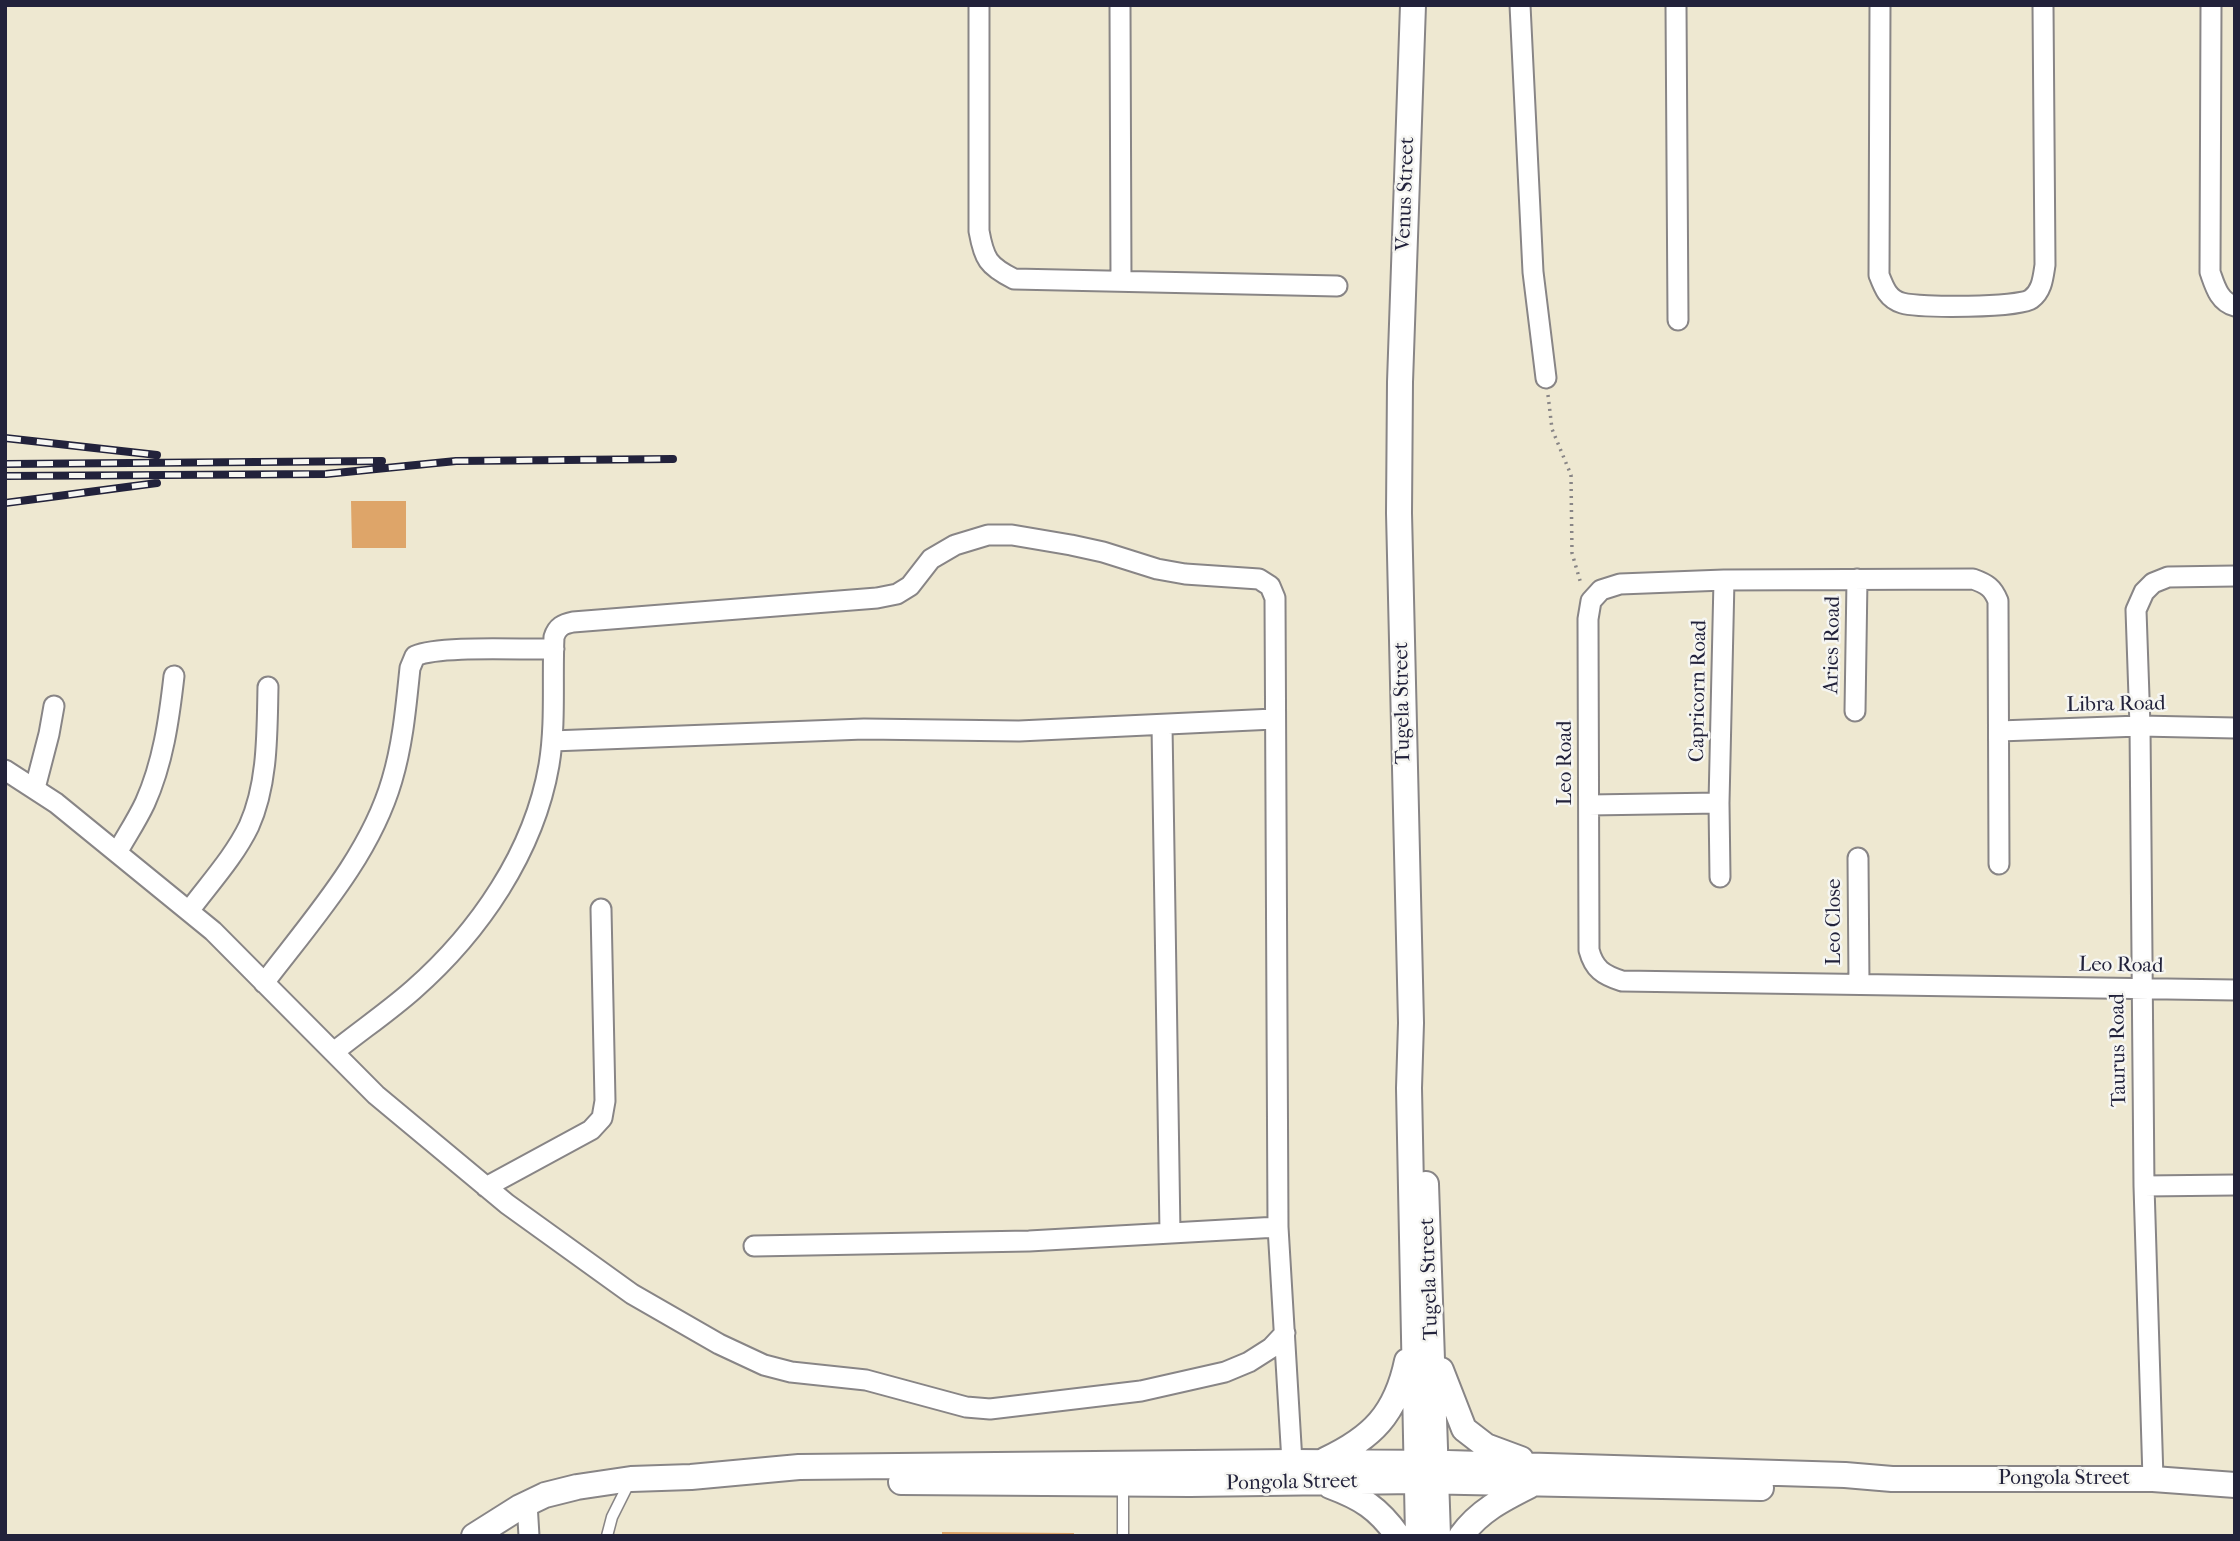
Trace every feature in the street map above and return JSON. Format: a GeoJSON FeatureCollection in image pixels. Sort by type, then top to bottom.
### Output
{"type":"FeatureCollection","features":[{"type":"Feature","properties":{"kind":"street"},"geometry":{"type":"LineString","coordinates":[[979,5],[979,231],[983,254],[994,269],[1014,279],[1337,286]]}},
{"type":"Feature","properties":{"kind":"street"},"geometry":{"type":"LineString","coordinates":[[1120,5],[1121,281]]}},
{"type":"Feature","properties":{"kind":"street","name":"Venus Street"},"geometry":{"type":"LineString","coordinates":[[1400,382],[1413,5]]}},
{"type":"Feature","properties":{"kind":"street"},"geometry":{"type":"LineString","coordinates":[[1520,5],[1533,272],[1546,378]]}},
{"type":"Feature","properties":{"kind":"street"},"geometry":{"type":"LineString","coordinates":[[1676,5],[1678,320]]}},
{"type":"Feature","properties":{"kind":"street"},"geometry":{"type":"LineString","coordinates":[[1880,5],[1879,275],[1886,293],[1900,303],[1923,306],[2016,305],[2031,300],[2042,286],[2045,265],[2043,5]]}},
{"type":"Feature","properties":{"kind":"street"},"geometry":{"type":"LineString","coordinates":[[2211,5],[2210,272],[2216,291],[2227,304],[2235,306]]}},
{"type":"Feature","properties":{"kind":"street","name":"Tugela Street"},"geometry":{"type":"LineString","coordinates":[[1400,382],[1399,513],[1411,1023],[1429,1217],[1423,1336],[1426,1472],[1418,1536]]}},
{"type":"Feature","properties":{"kind":"street"},"geometry":{"type":"LineString","coordinates":[[334,1052],[413,990],[447,958],[493,900],[528,832],[542,796],[552,741],[556,631],[563,625],[897,594],[910,586],[931,559],[955,545],[988,535],[1012,535],[1103,552],[1157,569],[1185,574],[1259,579],[1270,586],[1275,598],[1278,1227],[1292,1462]]}},
{"type":"Feature","properties":{"kind":"street","name":"Taurus Road"},"geometry":{"type":"LineString","coordinates":[[2153,1479],[2144,1186],[2140,726],[2136,610],[2144,592],[2153,583],[2168,577],[2235,576]]}},
{"type":"Feature","properties":{"kind":"street"},"geometry":{"type":"LineString","coordinates":[[1591,601],[1601,590],[1620,584],[1857,579],[1973,579],[1984,583],[1993,590],[1998,601],[1999,864]]}},
{"type":"Feature","properties":{"kind":"street","name":"Aries Road"},"geometry":{"type":"LineString","coordinates":[[1854,711],[1857,579]]}},
{"type":"Feature","properties":{"kind":"street","name":"Capricorn Road"},"geometry":{"type":"LineString","coordinates":[[1720,877],[1724,580]]}},
{"type":"Feature","properties":{"kind":"street","name":"Leo Road"},"geometry":{"type":"LineString","coordinates":[[1591,601],[1588,619],[1589,950],[1593,966],[1607,976],[1622,981],[2235,990]]}},
{"type":"Feature","properties":{"kind":"street"},"geometry":{"type":"LineString","coordinates":[[264,983],[342,880],[382,809],[400,752],[410,668],[415,656],[457,650],[554,649]]}},
{"type":"Feature","properties":{"kind":"street"},"geometry":{"type":"LineString","coordinates":[[118,851],[143,807],[157,772],[174,676]]}},
{"type":"Feature","properties":{"kind":"street"},"geometry":{"type":"LineString","coordinates":[[189,911],[239,844],[255,812],[263,770],[268,687]]}},
{"type":"Feature","properties":{"kind":"street"},"geometry":{"type":"LineString","coordinates":[[35,788],[50,734],[54,706]]}},
{"type":"Feature","properties":{"kind":"street"},"geometry":{"type":"LineString","coordinates":[[552,741],[864,729],[1019,731],[1274,719]]}},
{"type":"Feature","properties":{"kind":"street"},"geometry":{"type":"LineString","coordinates":[[1162,725],[1170,1233]]}},
{"type":"Feature","properties":{"kind":"street","name":"Libra Road"},"geometry":{"type":"LineString","coordinates":[[1999,731],[2140,726],[2235,727]]}},
{"type":"Feature","properties":{"kind":"street"},"geometry":{"type":"LineString","coordinates":[[5,770],[35,788],[118,851],[213,931],[376,1095],[486,1186],[632,1294],[719,1344],[779,1370],[866,1380],[966,1406],[990,1409],[1141,1391],[1225,1372],[1249,1362],[1271,1348],[1285,1333]]}},
{"type":"Feature","properties":{"kind":"street"},"geometry":{"type":"LineString","coordinates":[[1589,805],[1719,803]]}},
{"type":"Feature","properties":{"kind":"street","name":"Leo Close"},"geometry":{"type":"LineString","coordinates":[[1858,858],[1858,985]]}},
{"type":"Feature","properties":{"kind":"street"},"geometry":{"type":"LineString","coordinates":[[486,1186],[591,1130],[602,1118],[606,1101],[601,909]]}},
{"type":"Feature","properties":{"kind":"street"},"geometry":{"type":"LineString","coordinates":[[2144,1186],[2235,1185]]}},
{"type":"Feature","properties":{"kind":"street"},"geometry":{"type":"LineString","coordinates":[[754,1245],[1029,1241],[1278,1227]]}},
{"type":"Feature","properties":{"kind":"street"},"geometry":{"type":"LineString","coordinates":[[1398,1536],[1383,1514],[1321,1472],[1373,1431],[1392,1405],[1423,1336]]}},
{"type":"Feature","properties":{"kind":"street"},"geometry":{"type":"LineString","coordinates":[[1423,1336],[1464,1429],[1486,1446],[1537,1475],[1469,1524],[1461,1536]]}},
{"type":"Feature","properties":{"kind":"street","name":"Pongola Street"},"geometry":{"type":"LineString","coordinates":[[1123,1473],[1292,1462],[1321,1472]]}},
{"type":"Feature","properties":{"kind":"street","name":"Tugela Street"},"geometry":{"type":"LineString","coordinates":[[1426,1472],[1438,1536]]}},
{"type":"Feature","properties":{"kind":"street","name":"Pongola Street"},"geometry":{"type":"LineString","coordinates":[[474,1536],[545,1495],[631,1479],[691,1477],[726,1483],[1123,1473],[1426,1472],[1537,1475],[1725,1489],[1837,1486],[1892,1479],[2153,1479],[2235,1485]]}},
{"type":"Feature","properties":{"kind":"street"},"geometry":{"type":"LineString","coordinates":[[527,1503],[529,1536]]}},
{"type":"Feature","properties":{"kind":"lane"},"geometry":{"type":"LineString","coordinates":[[1123,1473],[1123,1536]]}},
{"type":"Feature","properties":{"kind":"lane"},"geometry":{"type":"LineString","coordinates":[[607,1536],[612,1517],[631,1479]]}},
{"type":"Feature","properties":{"kind":"path"},"geometry":{"type":"LineString","coordinates":[[1546,378],[1552,429],[1570,475],[1572,553],[1578,578],[1591,601]]}},
{"type":"Feature","properties":{"kind":"building"},"geometry":{"type":"Polygon","coordinates":[[[351,501],[406,501],[406,548],[352,548],[351,501]]]}},
{"type":"Feature","properties":{"kind":"building"},"geometry":{"type":"Polygon","coordinates":[[[942,1532],[1074,1533],[1074,1536],[942,1536],[942,1532]]]}},
{"type":"Feature","properties":{"kind":"railway"},"geometry":{"type":"LineString","coordinates":[[5,438],[157,455]]}},
{"type":"Feature","properties":{"kind":"railway"},"geometry":{"type":"LineString","coordinates":[[5,476],[326,474],[456,461],[673,459]]}},
{"type":"Feature","properties":{"kind":"railway"},"geometry":{"type":"LineString","coordinates":[[5,464],[382,461]]}},
{"type":"Feature","properties":{"kind":"railway"},"geometry":{"type":"LineString","coordinates":[[5,503],[157,483]]}}]}
